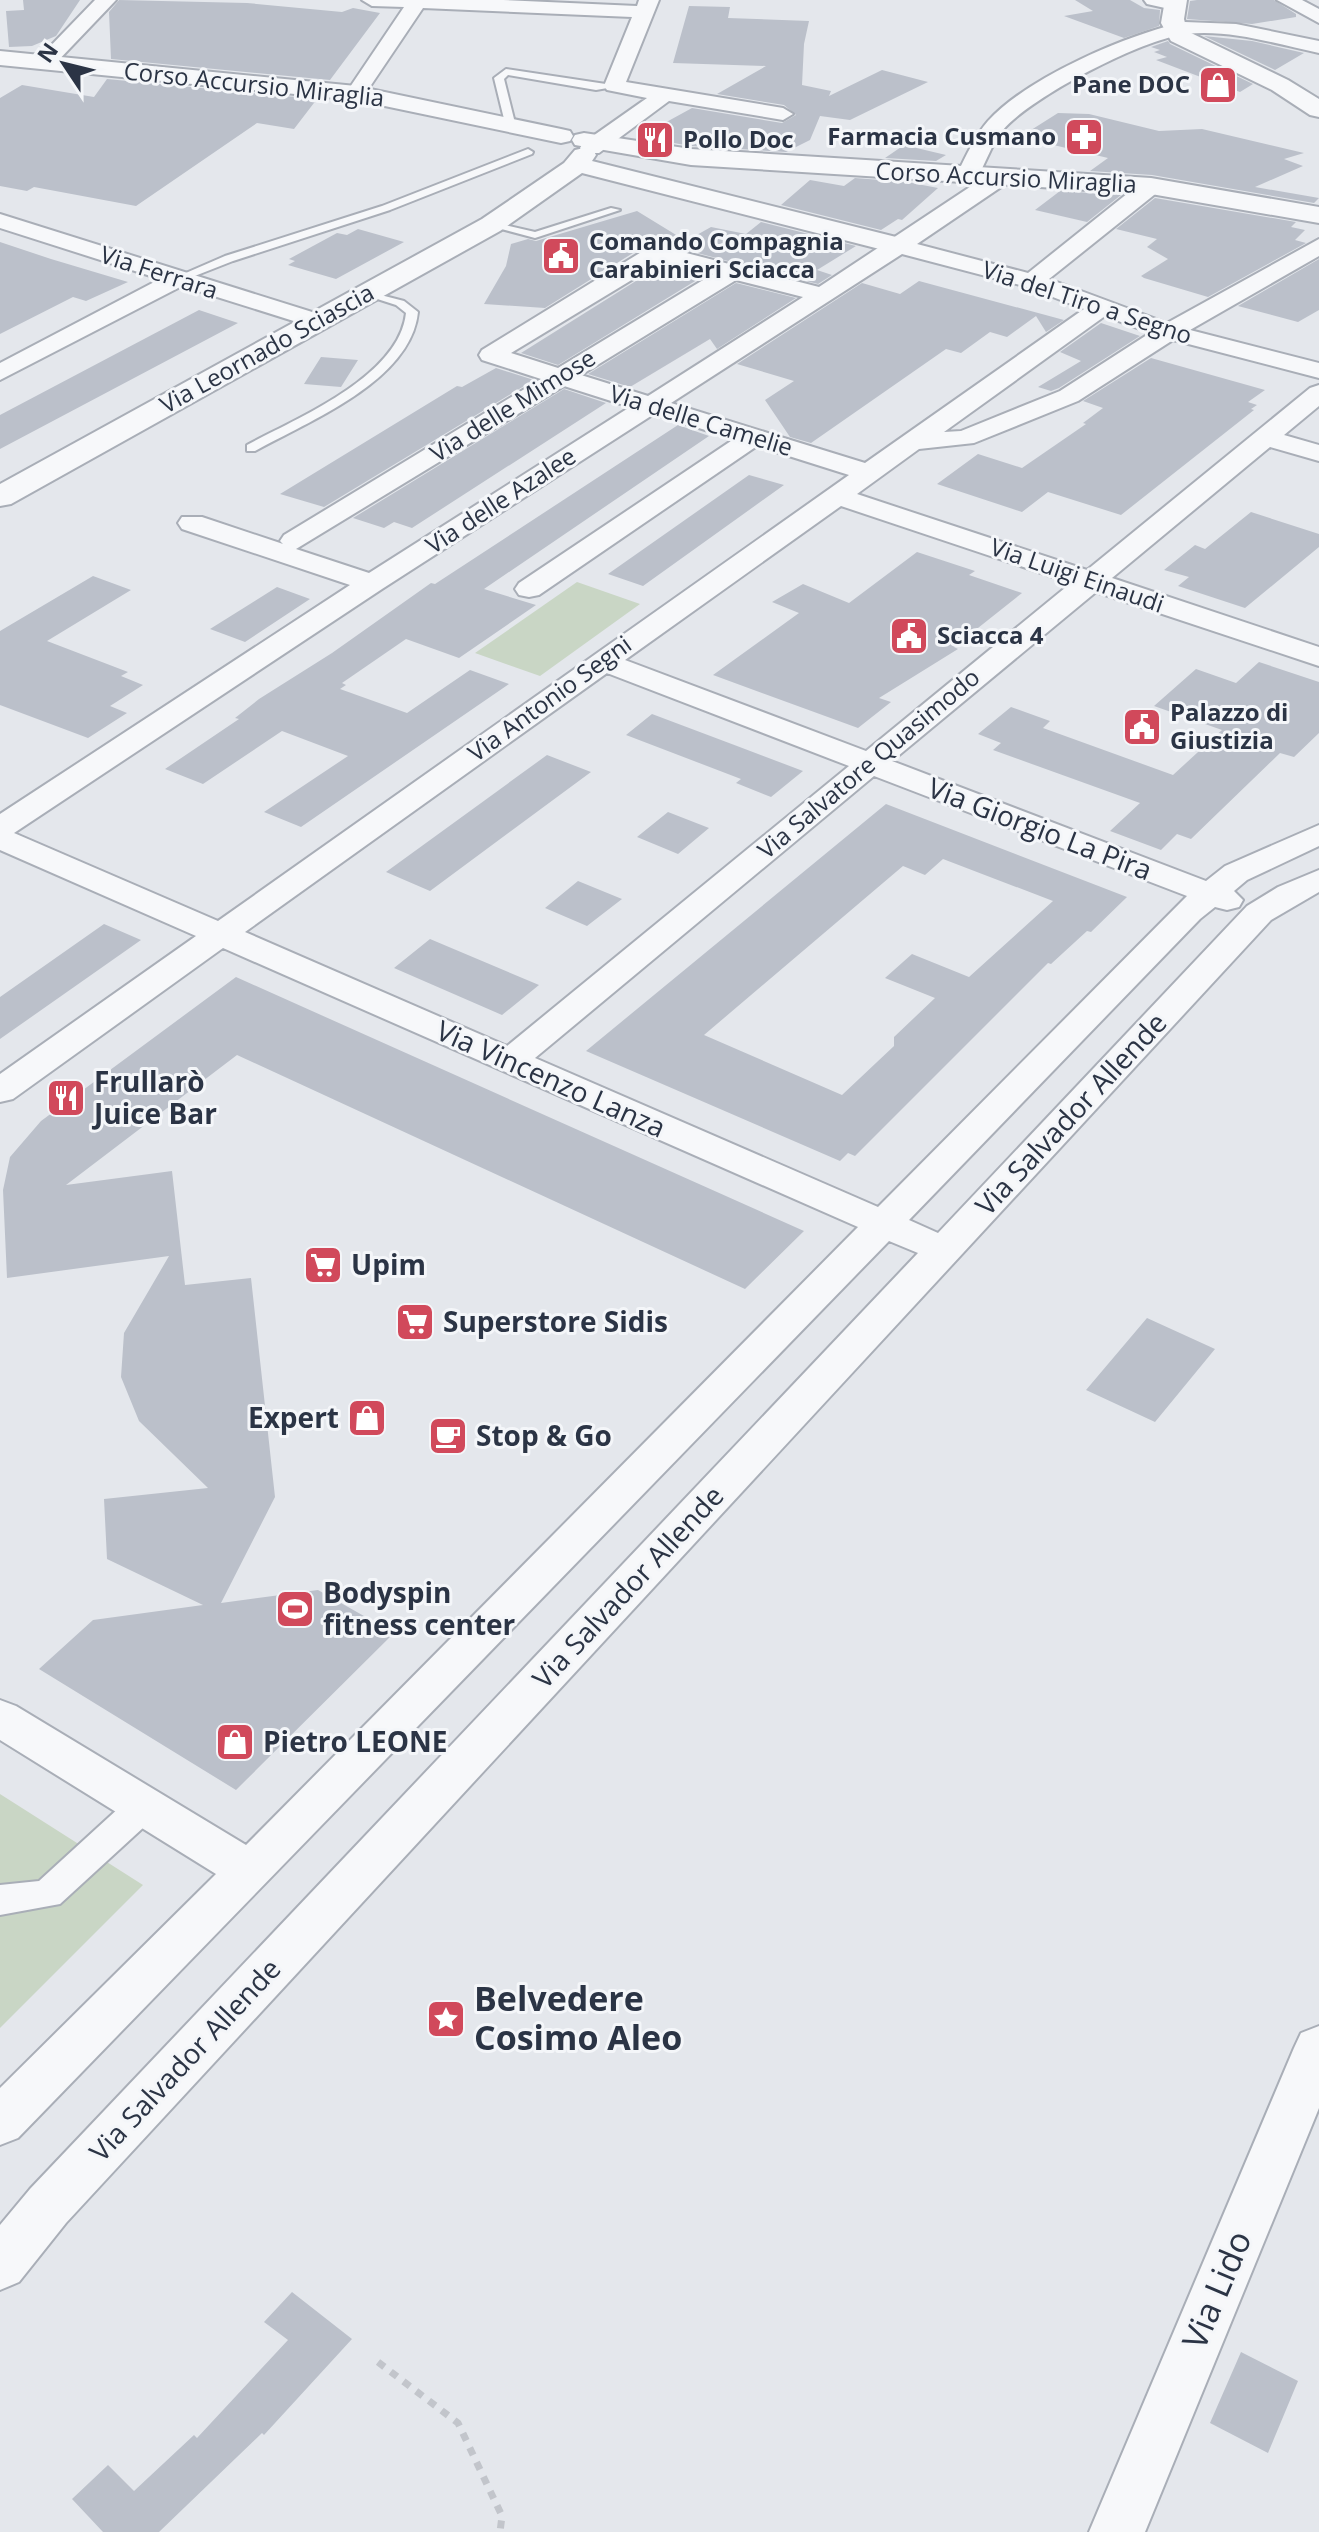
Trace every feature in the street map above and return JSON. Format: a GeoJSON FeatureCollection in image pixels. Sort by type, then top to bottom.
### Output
{"type":"FeatureCollection","features":[{"type":"Feature","properties":{"kind":"street"},"geometry":{"type":"LineString","coordinates":[[45,63],[106,0]]}},
{"type":"Feature","properties":{"kind":"street"},"geometry":{"type":"LineString","coordinates":[[372,0],[646,6],[614,86],[783,114]]}},
{"type":"Feature","properties":{"kind":"street"},"geometry":{"type":"LineString","coordinates":[[1287,0],[1319,17]]}},
{"type":"Feature","properties":{"kind":"street"},"geometry":{"type":"LineString","coordinates":[[356,93],[418,1]]}},
{"type":"Feature","properties":{"kind":"street"},"geometry":{"type":"LineString","coordinates":[[1168,1],[1174,30],[1186,40],[1280,85],[1319,110]]}},
{"type":"Feature","properties":{"kind":"street"},"geometry":{"type":"LineString","coordinates":[[968,174],[996,123],[1114,53],[1163,31],[1238,31],[1319,47]]}},
{"type":"Feature","properties":{"kind":"street","name":"Corso Accursio Miraglia"},"geometry":{"type":"LineString","coordinates":[[0,58],[356,93],[460,114]]}},
{"type":"Feature","properties":{"kind":"street"},"geometry":{"type":"LineString","coordinates":[[532,198],[539,179],[565,151],[666,94]]}},
{"type":"Feature","properties":{"kind":"street"},"geometry":{"type":"LineString","coordinates":[[460,114],[510,123],[565,151]]}},
{"type":"Feature","properties":{"kind":"street"},"geometry":{"type":"LineString","coordinates":[[460,114],[565,151]]}},
{"type":"Feature","properties":{"kind":"street","name":"Corso Accursio Miraglia"},"geometry":{"type":"LineString","coordinates":[[565,151],[1142,186],[1319,215]]}},
{"type":"Feature","properties":{"kind":"street","name":"Via del Tiro a Segno"},"geometry":{"type":"LineString","coordinates":[[565,151],[622,175],[1032,281],[1169,332],[1319,371]]}},
{"type":"Feature","properties":{"kind":"street","name":"Via Leornado Sciascia"},"geometry":{"type":"LineString","coordinates":[[0,497],[491,225],[532,198],[565,151]]}},
{"type":"Feature","properties":{"kind":"street","name":"Via delle Azalee"},"geometry":{"type":"LineString","coordinates":[[0,828],[372,583],[899,246],[1002,176]]}},
{"type":"Feature","properties":{"kind":"street"},"geometry":{"type":"LineString","coordinates":[[1032,281],[1142,186]]}},
{"type":"Feature","properties":{"kind":"street","name":"Via Ferrara"},"geometry":{"type":"LineString","coordinates":[[0,221],[319,322]]}},
{"type":"Feature","properties":{"kind":"street"},"geometry":{"type":"LineString","coordinates":[[909,442],[965,438],[1069,396],[1169,332],[1319,246]]}},
{"type":"Feature","properties":{"kind":"street","name":"Via delle Mimose"},"geometry":{"type":"LineString","coordinates":[[491,355],[651,256],[672,255],[822,295]]}},
{"type":"Feature","properties":{"kind":"street","name":"Via delle Mimose"},"geometry":{"type":"LineString","coordinates":[[294,541],[732,272]]}},
{"type":"Feature","properties":{"kind":"street"},"geometry":{"type":"LineString","coordinates":[[0,373],[178,279]]}},
{"type":"Feature","properties":{"kind":"street","name":"Via Antonio Segni"},"geometry":{"type":"LineString","coordinates":[[0,1091],[866,472],[1101,308]]}},
{"type":"Feature","properties":{"kind":"street","name":"Via delle Camelie"},"geometry":{"type":"LineString","coordinates":[[491,355],[866,472]]}},
{"type":"Feature","properties":{"kind":"street","name":"Via Salvatore Quasimodo"},"geometry":{"type":"LineString","coordinates":[[510,1061],[1319,393]]}},
{"type":"Feature","properties":{"kind":"street"},"geometry":{"type":"LineString","coordinates":[[529,589],[754,437]]}},
{"type":"Feature","properties":{"kind":"street"},"geometry":{"type":"LineString","coordinates":[[1265,437],[1319,453]]}},
{"type":"Feature","properties":{"kind":"street","name":"Via Luigi Einaudi"},"geometry":{"type":"LineString","coordinates":[[835,495],[1319,657]]}},
{"type":"Feature","properties":{"kind":"street"},"geometry":{"type":"LineString","coordinates":[[192,523],[372,583]]}},
{"type":"Feature","properties":{"kind":"street","name":"Via Giorgio La Pira"},"geometry":{"type":"LineString","coordinates":[[602,661],[1209,894]]}},
{"type":"Feature","properties":{"kind":"street","name":"Via Salvador Allende"},"geometry":{"type":"LineString","coordinates":[[0,2122],[1209,894],[1236,873],[1319,834]]}},
{"type":"Feature","properties":{"kind":"street","name":"Via Vincenzo Lanza"},"geometry":{"type":"LineString","coordinates":[[0,838],[944,1250]]}},
{"type":"Feature","properties":{"kind":"street","name":"Via Salvador Allende"},"geometry":{"type":"LineString","coordinates":[[0,2265],[48,2206],[1259,913],[1319,880]]}},
{"type":"Feature","properties":{"kind":"street"},"geometry":{"type":"LineString","coordinates":[[1209,894],[1259,913]]}},
{"type":"Feature","properties":{"kind":"street"},"geometry":{"type":"LineString","coordinates":[[0,1718],[250,1871]]}},
{"type":"Feature","properties":{"kind":"street"},"geometry":{"type":"LineString","coordinates":[[0,1900],[48,1894],[144,1806]]}},
{"type":"Feature","properties":{"kind":"street","name":"Via Lido"},"geometry":{"type":"LineString","coordinates":[[1117,2532],[1319,2048]]}},
{"type":"Feature","properties":{"kind":"lane"},"geometry":{"type":"LineString","coordinates":[[510,123],[499,78],[506,72],[596,87],[614,86]]}},
{"type":"Feature","properties":{"kind":"lane"},"geometry":{"type":"LineString","coordinates":[[178,279],[224,260],[383,209],[449,184],[498,160],[565,151]]}},
{"type":"Feature","properties":{"kind":"lane"},"geometry":{"type":"LineString","coordinates":[[491,225],[535,235],[615,210]]}},
{"type":"Feature","properties":{"kind":"lane"},"geometry":{"type":"LineString","coordinates":[[251,448],[358,387],[409,334],[412,312],[400,303],[369,293]]}},
{"type":"Feature","properties":{"kind":"path"},"geometry":{"type":"LineString","coordinates":[[378,2362],[458,2423],[502,2516],[500,2532]]}},
{"type":"Feature","properties":{"kind":"green space"},"geometry":{"type":"Polygon","coordinates":[[[577,582],[640,604],[540,676],[475,653],[577,582]]]}},
{"type":"Feature","properties":{"kind":"green space"},"geometry":{"type":"Polygon","coordinates":[[[0,1794],[143,1885],[0,2028],[0,1794]]]}},
{"type":"Feature","properties":{"kind":"building"},"geometry":{"type":"Polygon","coordinates":[[[23,0],[80,0],[56,36],[32,46],[9,47],[6,11],[24,10],[23,0]]]}},
{"type":"Feature","properties":{"kind":"building"},"geometry":{"type":"Polygon","coordinates":[[[119,0],[247,3],[342,12],[353,8],[380,13],[330,80],[111,59],[109,12],[119,0]]]}},
{"type":"Feature","properties":{"kind":"building"},"geometry":{"type":"Polygon","coordinates":[[[1075,0],[1130,0],[1144,8],[1160,10],[1159,26],[1124,38],[1064,16],[1093,11],[1075,0]]]}},
{"type":"Feature","properties":{"kind":"building"},"geometry":{"type":"Polygon","coordinates":[[[1274,0],[1296,17],[1252,24],[1187,19],[1190,1],[1274,0]]]}},
{"type":"Feature","properties":{"kind":"building"},"geometry":{"type":"Polygon","coordinates":[[[689,6],[730,7],[728,18],[809,21],[804,44],[802,85],[831,91],[829,96],[882,70],[928,82],[850,120],[820,116],[810,140],[786,152],[691,146],[639,137],[692,108],[782,123],[796,115],[784,105],[717,94],[766,66],[673,63],[689,6]]]}},
{"type":"Feature","properties":{"kind":"building"},"geometry":{"type":"Polygon","coordinates":[[[1204,36],[1252,41],[1304,53],[1275,70],[1204,36]]]}},
{"type":"Feature","properties":{"kind":"building"},"geometry":{"type":"Polygon","coordinates":[[[1168,41],[1253,84],[1240,92],[1156,60],[1167,57],[1154,52],[1160,50],[1151,47],[1168,41]]]}},
{"type":"Feature","properties":{"kind":"building"},"geometry":{"type":"Polygon","coordinates":[[[107,79],[317,99],[294,129],[257,123],[136,206],[34,187],[27,191],[0,186],[0,98],[22,85],[94,97],[107,79]]]}},
{"type":"Feature","properties":{"kind":"building"},"geometry":{"type":"Polygon","coordinates":[[[1058,113],[1089,114],[1159,131],[1202,129],[1304,153],[1284,159],[1303,166],[1255,187],[1319,198],[1314,203],[1152,175],[1090,171],[1108,158],[1020,137],[1058,113]]]}},
{"type":"Feature","properties":{"kind":"building"},"geometry":{"type":"Polygon","coordinates":[[[904,145],[946,155],[936,161],[885,158],[904,145]]]}},
{"type":"Feature","properties":{"kind":"building"},"geometry":{"type":"Polygon","coordinates":[[[855,178],[938,188],[902,220],[898,219],[881,230],[781,205],[810,180],[844,186],[855,178]]]}},
{"type":"Feature","properties":{"kind":"building"},"geometry":{"type":"Polygon","coordinates":[[[1060,191],[1121,195],[1087,222],[1035,210],[1060,191]]]}},
{"type":"Feature","properties":{"kind":"building"},"geometry":{"type":"Polygon","coordinates":[[[1155,198],[1296,222],[1291,227],[1305,230],[1295,240],[1306,243],[1208,297],[1144,278],[1141,276],[1168,259],[1147,247],[1157,239],[1116,229],[1155,198]]]}},
{"type":"Feature","properties":{"kind":"building"},"geometry":{"type":"Polygon","coordinates":[[[637,211],[686,241],[711,227],[746,234],[761,222],[856,246],[817,270],[832,275],[818,284],[662,244],[641,248],[545,308],[484,304],[506,266],[511,244],[528,239],[536,241],[637,211]]]}},
{"type":"Feature","properties":{"kind":"building"},"geometry":{"type":"Polygon","coordinates":[[[358,229],[404,242],[336,279],[288,265],[295,261],[289,259],[337,233],[347,235],[358,229]]]}},
{"type":"Feature","properties":{"kind":"building"},"geometry":{"type":"Polygon","coordinates":[[[0,242],[128,282],[86,301],[73,297],[0,334],[0,242]]]}},
{"type":"Feature","properties":{"kind":"building"},"geometry":{"type":"Polygon","coordinates":[[[1319,259],[1319,310],[1298,322],[1238,306],[1319,259]]]}},
{"type":"Feature","properties":{"kind":"building"},"geometry":{"type":"Polygon","coordinates":[[[663,264],[705,275],[558,365],[521,353],[663,264]]]}},
{"type":"Feature","properties":{"kind":"building"},"geometry":{"type":"Polygon","coordinates":[[[919,281],[1064,320],[1046,332],[1036,316],[1007,337],[990,332],[961,353],[946,349],[811,443],[790,437],[765,400],[794,381],[737,364],[862,283],[900,294],[919,281]]]}},
{"type":"Feature","properties":{"kind":"building"},"geometry":{"type":"Polygon","coordinates":[[[736,283],[796,298],[717,349],[710,339],[630,387],[588,374],[736,283]]]}},
{"type":"Feature","properties":{"kind":"building"},"geometry":{"type":"Polygon","coordinates":[[[199,310],[238,323],[0,449],[0,415],[199,310]]]}},
{"type":"Feature","properties":{"kind":"building"},"geometry":{"type":"Polygon","coordinates":[[[1101,323],[1140,336],[1059,388],[1051,391],[1038,387],[1081,361],[1060,352],[1101,323]]]}},
{"type":"Feature","properties":{"kind":"building"},"geometry":{"type":"Polygon","coordinates":[[[321,357],[358,360],[341,387],[304,384],[321,357]]]}},
{"type":"Feature","properties":{"kind":"building"},"geometry":{"type":"Polygon","coordinates":[[[1151,358],[1265,390],[1248,402],[1257,405],[1251,409],[1254,410],[1121,515],[1048,492],[1022,512],[937,484],[978,454],[1022,468],[1086,424],[1083,423],[1103,408],[1083,401],[1151,358]]]}},
{"type":"Feature","properties":{"kind":"building"},"geometry":{"type":"Polygon","coordinates":[[[496,368],[534,380],[324,507],[280,494],[457,386],[462,387],[496,368]]]}},
{"type":"Feature","properties":{"kind":"building"},"geometry":{"type":"Polygon","coordinates":[[[564,389],[606,403],[412,528],[394,522],[384,528],[353,518],[564,389]]]}},
{"type":"Feature","properties":{"kind":"building"},"geometry":{"type":"Polygon","coordinates":[[[678,425],[709,436],[484,589],[536,605],[459,658],[406,639],[342,683],[346,685],[340,689],[407,713],[470,670],[509,684],[301,827],[264,812],[348,756],[282,731],[203,784],[165,769],[239,719],[235,718],[259,699],[332,653],[431,583],[435,584],[678,425]]]}},
{"type":"Feature","properties":{"kind":"building"},"geometry":{"type":"Polygon","coordinates":[[[749,475],[784,485],[643,586],[608,574],[749,475]]]}},
{"type":"Feature","properties":{"kind":"building"},"geometry":{"type":"Polygon","coordinates":[[[1251,512],[1319,534],[1319,547],[1245,608],[1178,586],[1189,577],[1164,570],[1195,545],[1205,549],[1251,512]]]}},
{"type":"Feature","properties":{"kind":"building"},"geometry":{"type":"Polygon","coordinates":[[[917,552],[975,571],[969,575],[1022,593],[954,647],[958,649],[879,698],[891,702],[858,728],[713,675],[799,613],[772,602],[803,584],[849,603],[917,552]]]}},
{"type":"Feature","properties":{"kind":"building"},"geometry":{"type":"Polygon","coordinates":[[[93,576],[131,590],[47,641],[128,672],[121,676],[143,685],[110,706],[127,713],[88,738],[0,705],[0,631],[93,576]]]}},
{"type":"Feature","properties":{"kind":"building"},"geometry":{"type":"Polygon","coordinates":[[[277,587],[310,599],[245,642],[210,629],[277,587]]]}},
{"type":"Feature","properties":{"kind":"building"},"geometry":{"type":"Polygon","coordinates":[[[1259,662],[1319,682],[1319,733],[1294,757],[1280,753],[1191,839],[1177,834],[1161,850],[1110,831],[1140,803],[993,750],[1001,743],[978,734],[1011,707],[1050,721],[1043,728],[1173,775],[1222,730],[1154,706],[1196,669],[1236,683],[1259,662]]]}},
{"type":"Feature","properties":{"kind":"building"},"geometry":{"type":"Polygon","coordinates":[[[652,714],[803,771],[771,797],[736,783],[741,779],[626,735],[652,714]]]}},
{"type":"Feature","properties":{"kind":"building"},"geometry":{"type":"Polygon","coordinates":[[[547,755],[591,772],[430,891],[386,872],[547,755]]]}},
{"type":"Feature","properties":{"kind":"building"},"geometry":{"type":"Polygon","coordinates":[[[886,804],[1127,897],[1091,932],[1087,931],[1051,964],[1048,963],[855,1156],[848,1153],[840,1161],[586,1051],[886,804]],[[943,859],[925,875],[903,866],[704,1035],[842,1095],[894,1046],[894,1037],[935,998],[885,978],[912,954],[969,977],[1053,901],[943,859]]]}},
{"type":"Feature","properties":{"kind":"building"},"geometry":{"type":"Polygon","coordinates":[[[668,812],[709,828],[678,854],[637,837],[668,812]]]}},
{"type":"Feature","properties":{"kind":"building"},"geometry":{"type":"Polygon","coordinates":[[[578,881],[622,899],[587,926],[545,908],[578,881]]]}},
{"type":"Feature","properties":{"kind":"building"},"geometry":{"type":"Polygon","coordinates":[[[104,924],[141,940],[0,1039],[0,997],[104,924]]]}},
{"type":"Feature","properties":{"kind":"building"},"geometry":{"type":"Polygon","coordinates":[[[430,939],[539,985],[502,1015],[394,968],[430,939]]]}},
{"type":"Feature","properties":{"kind":"building"},"geometry":{"type":"Polygon","coordinates":[[[236,977],[804,1231],[745,1289],[237,1055],[66,1185],[172,1171],[185,1285],[251,1278],[275,1497],[221,1603],[318,1590],[394,1633],[236,1790],[39,1669],[93,1620],[203,1605],[107,1559],[104,1499],[208,1488],[139,1421],[121,1377],[124,1333],[169,1256],[7,1278],[3,1190],[10,1157],[41,1121],[236,977]]]}},
{"type":"Feature","properties":{"kind":"building"},"geometry":{"type":"Polygon","coordinates":[[[1147,1318],[1215,1349],[1155,1422],[1086,1390],[1147,1318]]]}},
{"type":"Feature","properties":{"kind":"building"},"geometry":{"type":"Polygon","coordinates":[[[292,2292],[352,2339],[264,2435],[262,2433],[159,2532],[103,2532],[72,2499],[108,2465],[134,2491],[194,2435],[197,2438],[288,2340],[264,2322],[292,2292]]]}},
{"type":"Feature","properties":{"kind":"building"},"geometry":{"type":"Polygon","coordinates":[[[1241,2352],[1298,2381],[1268,2453],[1210,2423],[1241,2352]]]}},
{"type":"Feature","properties":{"kind":"place","name":"Pane DOC"},"geometry":{"type":"Point","coordinates":[1218,85]}},
{"type":"Feature","properties":{"kind":"place","name":"Farmacia Cusmano"},"geometry":{"type":"Point","coordinates":[1084,137]}},
{"type":"Feature","properties":{"kind":"place","name":"Pollo Doc"},"geometry":{"type":"Point","coordinates":[655,140]}},
{"type":"Feature","properties":{"kind":"place","name":"Comando Compagnia Carabinieri Sciacca"},"geometry":{"type":"Point","coordinates":[561,256]}},
{"type":"Feature","properties":{"kind":"place","name":"Sciacca 4"},"geometry":{"type":"Point","coordinates":[909,636]}},
{"type":"Feature","properties":{"kind":"place","name":"Palazzo di Giustizia"},"geometry":{"type":"Point","coordinates":[1142,727]}},
{"type":"Feature","properties":{"kind":"place","name":"Frullarò Juice Bar"},"geometry":{"type":"Point","coordinates":[66,1098]}},
{"type":"Feature","properties":{"kind":"place","name":"Upim"},"geometry":{"type":"Point","coordinates":[323,1265]}},
{"type":"Feature","properties":{"kind":"place","name":"Superstore Sidis"},"geometry":{"type":"Point","coordinates":[415,1322]}},
{"type":"Feature","properties":{"kind":"place","name":"Expert"},"geometry":{"type":"Point","coordinates":[367,1418]}},
{"type":"Feature","properties":{"kind":"place","name":"Stop & Go"},"geometry":{"type":"Point","coordinates":[448,1436]}},
{"type":"Feature","properties":{"kind":"place","name":"Bodyspin fitness center"},"geometry":{"type":"Point","coordinates":[295,1609]}},
{"type":"Feature","properties":{"kind":"place","name":"Pietro LEONE"},"geometry":{"type":"Point","coordinates":[235,1742]}},
{"type":"Feature","properties":{"kind":"place","name":"Belvedere Cosimo Aleo"},"geometry":{"type":"Point","coordinates":[446,2019]}}]}
